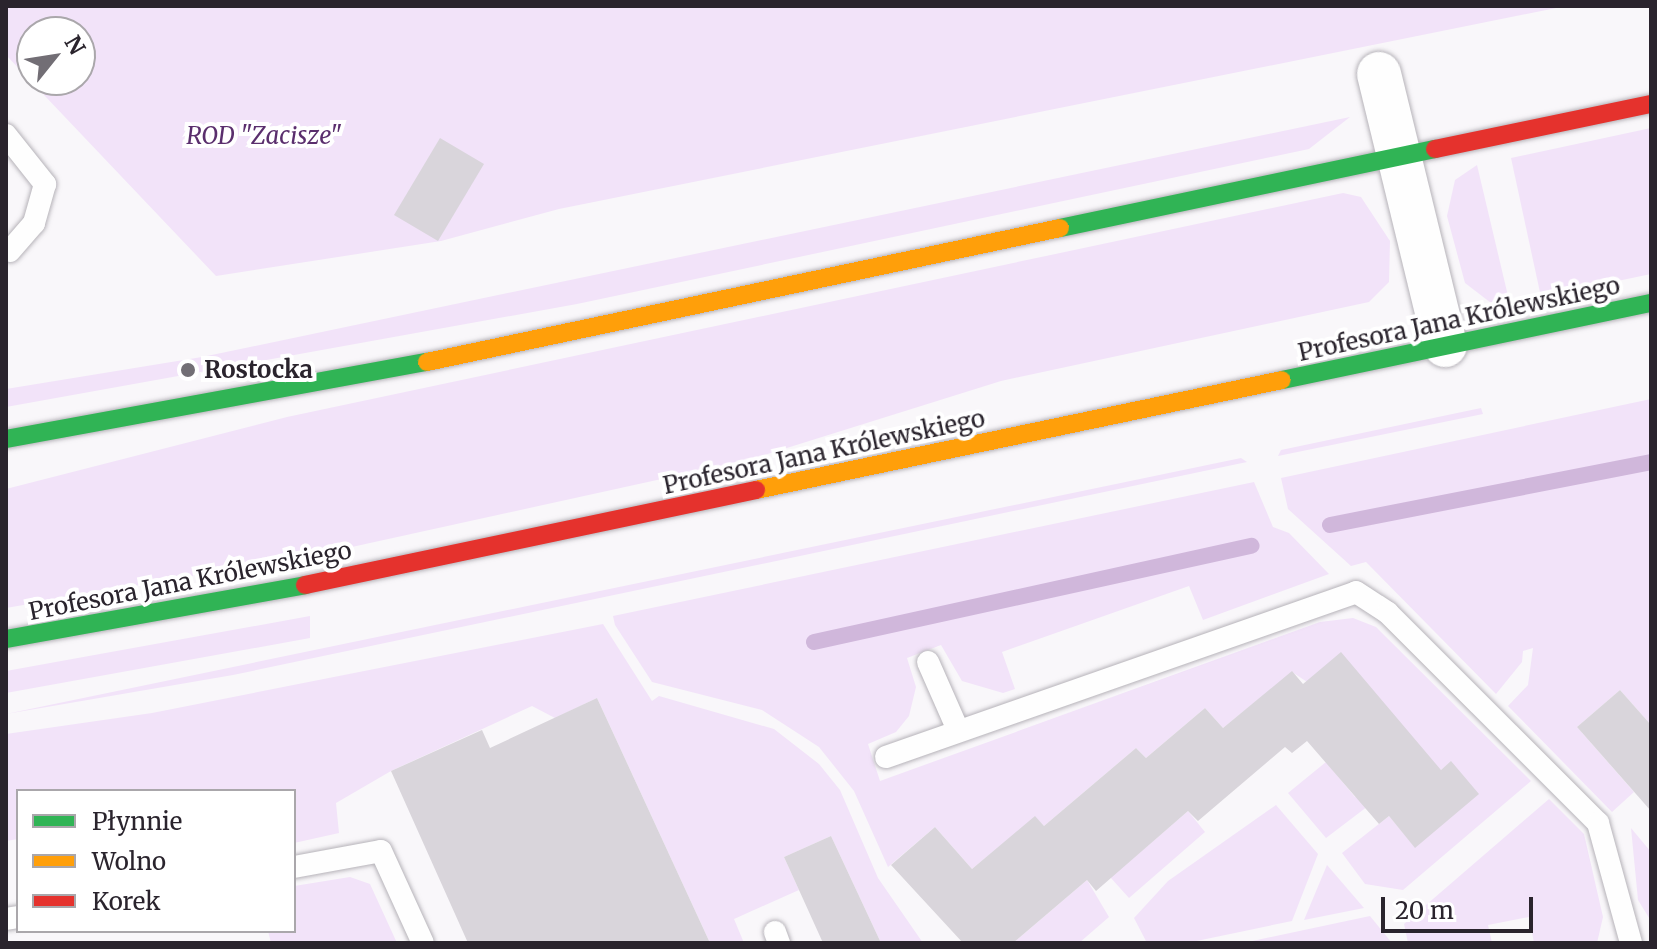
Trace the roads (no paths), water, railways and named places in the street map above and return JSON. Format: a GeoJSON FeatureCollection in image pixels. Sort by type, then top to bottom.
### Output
{"type":"FeatureCollection","features":[{"type":"Feature","properties":{"kind":"street"},"geometry":{"type":"LineString","coordinates":[[1379,74],[1402,157],[1445,345]]}},
{"type":"Feature","properties":{"kind":"street"},"geometry":{"type":"LineString","coordinates":[[6,439],[268,395],[1651,104]]}},
{"type":"Feature","properties":{"kind":"street","name":"Profesora Jana Królewskiego"},"geometry":{"type":"LineString","coordinates":[[6,639],[266,593],[1651,303]]}},
{"type":"Feature","properties":{"kind":"lane"},"geometry":{"type":"LineString","coordinates":[[6,135],[45,184],[34,223],[10,251]]}},
{"type":"Feature","properties":{"kind":"lane"},"geometry":{"type":"LineString","coordinates":[[886,757],[1356,592],[1388,613],[1598,823],[1631,943]]}},
{"type":"Feature","properties":{"kind":"lane"},"geometry":{"type":"LineString","coordinates":[[928,662],[958,730]]}},
{"type":"Feature","properties":{"kind":"lane"},"geometry":{"type":"LineString","coordinates":[[296,867],[381,851],[423,943]]}},
{"type":"Feature","properties":{"kind":"waterway"},"geometry":{"type":"LineString","coordinates":[[1330,525],[1651,462]]}},
{"type":"Feature","properties":{"kind":"waterway"},"geometry":{"type":"LineString","coordinates":[[814,642],[1252,546]]}},
{"type":"Feature","properties":{"kind":"place","name":"Rostocka"},"geometry":{"type":"Point","coordinates":[188,370]}},
{"type":"Feature","properties":{"kind":"park label","name":"ROD \"Zacisze\""},"geometry":{"type":"Point","coordinates":[264,136]}}]}
